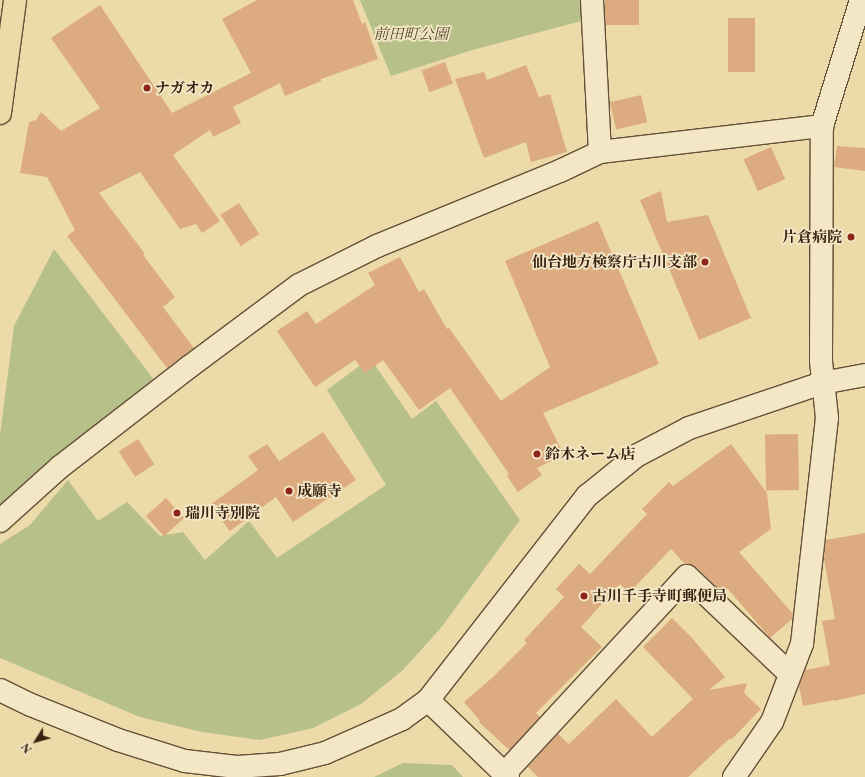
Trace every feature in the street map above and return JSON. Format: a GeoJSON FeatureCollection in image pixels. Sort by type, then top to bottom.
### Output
{"type":"FeatureCollection","features":[{"type":"Feature","properties":{"kind":"highway"},"geometry":{"type":"LineString","coordinates":[[0,113],[15,0]]}},
{"type":"Feature","properties":{"kind":"street"},"geometry":{"type":"LineString","coordinates":[[592,0],[600,152]]}},
{"type":"Feature","properties":{"kind":"street"},"geometry":{"type":"LineString","coordinates":[[734,777],[772,722],[802,644],[827,418],[822,384],[821,361],[822,126],[861,0]]}},
{"type":"Feature","properties":{"kind":"street"},"geometry":{"type":"LineString","coordinates":[[0,521],[60,467],[189,367],[299,285],[377,246],[560,171],[600,152],[822,126]]}},
{"type":"Feature","properties":{"kind":"street"},"geometry":{"type":"LineString","coordinates":[[0,690],[31,705],[118,740],[185,761],[237,767],[280,764],[325,753],[402,719],[428,700],[587,496],[636,456],[689,428],[822,384],[865,375]]}},
{"type":"Feature","properties":{"kind":"street"},"geometry":{"type":"LineString","coordinates":[[428,700],[506,775],[688,576],[790,674]]}},
{"type":"Feature","properties":{"kind":"green space","name":"前田町公園"},"geometry":{"type":"Polygon","coordinates":[[[360,0],[583,0],[585,20],[469,51],[391,76],[360,0]]]}},
{"type":"Feature","properties":{"kind":"green space"},"geometry":{"type":"Polygon","coordinates":[[[54,249],[155,381],[0,510],[0,435],[14,326],[54,249]]]}},
{"type":"Feature","properties":{"kind":"green space"},"geometry":{"type":"Polygon","coordinates":[[[370,358],[412,419],[436,401],[520,520],[440,629],[403,670],[361,704],[313,728],[260,740],[202,732],[140,717],[0,658],[0,544],[30,525],[68,480],[98,521],[127,502],[160,536],[183,532],[205,560],[249,521],[277,558],[386,485],[327,390],[370,358]]]}},
{"type":"Feature","properties":{"kind":"green space"},"geometry":{"type":"Polygon","coordinates":[[[403,763],[452,765],[463,777],[374,777],[403,763]]]}},
{"type":"Feature","properties":{"kind":"building"},"geometry":{"type":"Polygon","coordinates":[[[257,0],[353,0],[362,24],[365,22],[378,59],[321,79],[321,81],[285,96],[280,83],[233,107],[241,123],[213,137],[210,130],[173,155],[220,221],[202,233],[196,224],[180,229],[140,172],[99,193],[175,297],[163,307],[194,348],[167,368],[67,236],[75,230],[47,177],[20,173],[29,122],[36,120],[41,112],[61,131],[100,108],[51,38],[100,5],[172,113],[251,73],[222,19],[257,0]]]}},
{"type":"Feature","properties":{"kind":"building"},"geometry":{"type":"Polygon","coordinates":[[[605,0],[639,0],[639,25],[605,25],[605,0]]]}},
{"type":"Feature","properties":{"kind":"building"},"geometry":{"type":"Polygon","coordinates":[[[728,18],[755,18],[755,72],[728,72],[728,18]]]}},
{"type":"Feature","properties":{"kind":"building"},"geometry":{"type":"Polygon","coordinates":[[[445,62],[453,84],[429,92],[422,71],[445,62]]]}},
{"type":"Feature","properties":{"kind":"building"},"geometry":{"type":"Polygon","coordinates":[[[526,65],[539,97],[550,94],[567,152],[531,162],[526,142],[484,158],[455,79],[484,72],[487,80],[526,65]]]}},
{"type":"Feature","properties":{"kind":"building"},"geometry":{"type":"Polygon","coordinates":[[[641,95],[647,122],[616,129],[610,102],[641,95]]]}},
{"type":"Feature","properties":{"kind":"building"},"geometry":{"type":"Polygon","coordinates":[[[837,146],[865,148],[865,171],[834,167],[837,146]]]}},
{"type":"Feature","properties":{"kind":"building"},"geometry":{"type":"Polygon","coordinates":[[[771,147],[785,179],[758,191],[744,159],[771,147]]]}},
{"type":"Feature","properties":{"kind":"building"},"geometry":{"type":"Polygon","coordinates":[[[661,191],[667,222],[708,215],[751,318],[699,340],[640,200],[661,191]]]}},
{"type":"Feature","properties":{"kind":"building"},"geometry":{"type":"Polygon","coordinates":[[[239,203],[259,234],[241,246],[221,215],[239,203]]]}},
{"type":"Feature","properties":{"kind":"building"},"geometry":{"type":"Polygon","coordinates":[[[598,221],[659,364],[543,413],[564,455],[537,468],[542,475],[518,492],[507,476],[509,474],[450,388],[419,410],[383,360],[365,373],[355,360],[315,387],[277,331],[307,311],[316,324],[375,285],[368,273],[400,257],[419,292],[424,289],[447,329],[449,328],[501,401],[550,367],[505,261],[598,221]]]}},
{"type":"Feature","properties":{"kind":"building"},"geometry":{"type":"Polygon","coordinates":[[[323,432],[356,480],[293,522],[276,497],[230,531],[210,505],[258,470],[248,456],[267,444],[279,461],[323,432]]]}},
{"type":"Feature","properties":{"kind":"building"},"geometry":{"type":"Polygon","coordinates":[[[798,434],[799,490],[766,491],[765,435],[798,434]]]}},
{"type":"Feature","properties":{"kind":"building"},"geometry":{"type":"Polygon","coordinates":[[[138,439],[154,464],[135,477],[119,452],[138,439]]]}},
{"type":"Feature","properties":{"kind":"building"},"geometry":{"type":"Polygon","coordinates":[[[731,444],[767,493],[771,529],[739,552],[793,614],[792,619],[770,638],[728,589],[723,593],[696,567],[685,564],[671,549],[629,593],[620,584],[581,627],[602,647],[536,713],[540,717],[510,750],[479,722],[480,721],[464,702],[493,677],[527,643],[524,640],[564,597],[556,589],[579,564],[590,574],[647,514],[642,509],[669,482],[673,486],[731,444]]]}},
{"type":"Feature","properties":{"kind":"building"},"geometry":{"type":"Polygon","coordinates":[[[166,498],[184,518],[164,536],[146,516],[166,498]]]}},
{"type":"Feature","properties":{"kind":"building"},"geometry":{"type":"Polygon","coordinates":[[[865,533],[865,694],[803,706],[799,686],[805,670],[830,665],[822,621],[835,619],[824,559],[826,540],[865,533]]]}},
{"type":"Feature","properties":{"kind":"building"},"geometry":{"type":"Polygon","coordinates":[[[672,618],[692,638],[725,677],[709,690],[747,683],[744,693],[761,709],[731,740],[730,738],[688,777],[538,777],[528,767],[558,734],[569,744],[616,699],[652,737],[693,699],[643,647],[672,618]]]}},
{"type":"Feature","properties":{"kind":"place","name":"ナガオカ"},"geometry":{"type":"Point","coordinates":[147,88]}},
{"type":"Feature","properties":{"kind":"place","name":"片倉病院"},"geometry":{"type":"Point","coordinates":[851,237]}},
{"type":"Feature","properties":{"kind":"place","name":"仙台地方検察庁古川支部"},"geometry":{"type":"Point","coordinates":[705,262]}},
{"type":"Feature","properties":{"kind":"place","name":"鈴木ネーム店"},"geometry":{"type":"Point","coordinates":[537,454]}},
{"type":"Feature","properties":{"kind":"place","name":"成願寺"},"geometry":{"type":"Point","coordinates":[289,491]}},
{"type":"Feature","properties":{"kind":"place","name":"瑞川寺別院"},"geometry":{"type":"Point","coordinates":[177,513]}},
{"type":"Feature","properties":{"kind":"place","name":"古川千手寺町郵便局"},"geometry":{"type":"Point","coordinates":[584,596]}}]}
